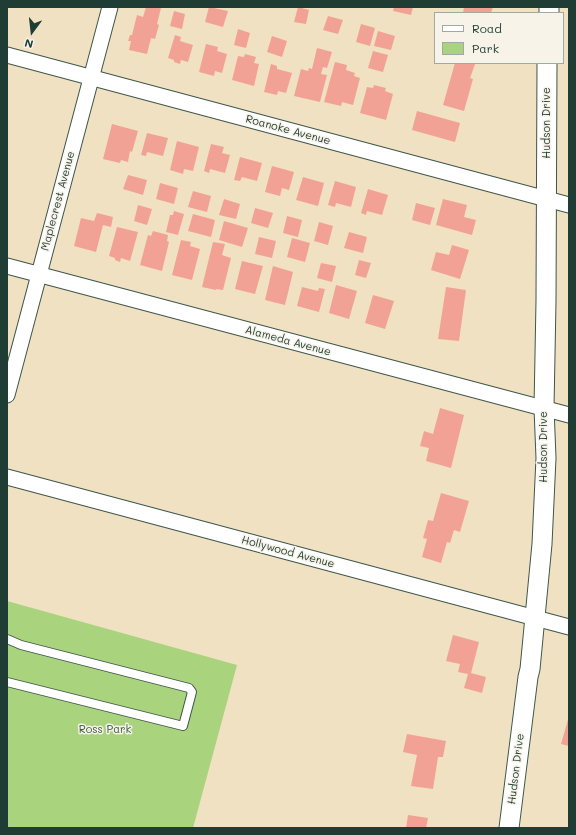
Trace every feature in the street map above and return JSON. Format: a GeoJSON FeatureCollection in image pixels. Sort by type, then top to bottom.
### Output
{"type":"FeatureCollection","features":[{"type":"Feature","properties":{"kind":"street","name":"Maplecrest Avenue"},"geometry":{"type":"LineString","coordinates":[[7,395],[110,7]]}},
{"type":"Feature","properties":{"kind":"street","name":"Roanoke Avenue"},"geometry":{"type":"LineString","coordinates":[[7,55],[569,205]]}},
{"type":"Feature","properties":{"kind":"street","name":"Hudson Drive"},"geometry":{"type":"LineString","coordinates":[[509,828],[536,618],[542,544],[545,466],[544,408],[547,64]]}},
{"type":"Feature","properties":{"kind":"street","name":"Alameda Avenue"},"geometry":{"type":"LineString","coordinates":[[7,266],[569,415]]}},
{"type":"Feature","properties":{"kind":"street","name":"Hollywood Avenue"},"geometry":{"type":"LineString","coordinates":[[7,477],[569,627]]}},
{"type":"Feature","properties":{"kind":"lane"},"geometry":{"type":"LineString","coordinates":[[7,639],[21,645],[189,688],[192,692],[183,726],[7,682]]}},
{"type":"Feature","properties":{"kind":"green space","name":"Ross Park"},"geometry":{"type":"Polygon","coordinates":[[[7,601],[237,665],[193,828],[7,828],[7,601]]]}},
{"type":"Feature","properties":{"kind":"building"},"geometry":{"type":"Polygon","coordinates":[[[146,7],[161,8],[157,24],[159,25],[155,39],[151,38],[147,54],[129,50],[131,41],[128,41],[130,35],[132,35],[137,15],[143,17],[146,7]]]}},
{"type":"Feature","properties":{"kind":"building"},"geometry":{"type":"Polygon","coordinates":[[[209,7],[228,11],[223,27],[205,22],[209,7]]]}},
{"type":"Feature","properties":{"kind":"building"},"geometry":{"type":"Polygon","coordinates":[[[298,7],[309,10],[306,24],[294,22],[298,7]]]}},
{"type":"Feature","properties":{"kind":"building"},"geometry":{"type":"Polygon","coordinates":[[[394,7],[413,7],[411,15],[393,11],[394,7]]]}},
{"type":"Feature","properties":{"kind":"building"},"geometry":{"type":"Polygon","coordinates":[[[464,7],[493,7],[491,12],[463,12],[464,7]]]}},
{"type":"Feature","properties":{"kind":"building"},"geometry":{"type":"Polygon","coordinates":[[[174,11],[185,14],[182,29],[170,26],[174,11]]]}},
{"type":"Feature","properties":{"kind":"building"},"geometry":{"type":"Polygon","coordinates":[[[328,16],[343,20],[338,34],[323,30],[328,16]]]}},
{"type":"Feature","properties":{"kind":"building"},"geometry":{"type":"Polygon","coordinates":[[[361,24],[375,28],[370,46],[356,42],[361,24]]]}},
{"type":"Feature","properties":{"kind":"building"},"geometry":{"type":"Polygon","coordinates":[[[238,29],[250,33],[246,48],[234,45],[238,29]]]}},
{"type":"Feature","properties":{"kind":"building"},"geometry":{"type":"Polygon","coordinates":[[[378,31],[395,36],[391,50],[374,46],[378,31]]]}},
{"type":"Feature","properties":{"kind":"building"},"geometry":{"type":"Polygon","coordinates":[[[175,35],[181,37],[180,41],[193,45],[188,62],[181,60],[180,64],[168,58],[175,35]]]}},
{"type":"Feature","properties":{"kind":"building"},"geometry":{"type":"Polygon","coordinates":[[[272,36],[287,41],[282,57],[267,52],[272,36]]]}},
{"type":"Feature","properties":{"kind":"building"},"geometry":{"type":"Polygon","coordinates":[[[206,44],[218,47],[217,51],[227,54],[222,73],[215,71],[214,76],[199,72],[206,44]]]}},
{"type":"Feature","properties":{"kind":"building"},"geometry":{"type":"Polygon","coordinates":[[[317,48],[332,52],[327,68],[323,67],[321,74],[327,75],[320,102],[294,96],[301,69],[308,71],[309,68],[312,69],[317,48]]]}},
{"type":"Feature","properties":{"kind":"building"},"geometry":{"type":"Polygon","coordinates":[[[373,51],[388,55],[383,72],[368,68],[373,51]]]}},
{"type":"Feature","properties":{"kind":"building"},"geometry":{"type":"Polygon","coordinates":[[[245,54],[256,57],[254,63],[259,64],[254,86],[232,80],[238,56],[244,57],[245,54]]]}},
{"type":"Feature","properties":{"kind":"building"},"geometry":{"type":"Polygon","coordinates":[[[335,62],[347,65],[346,70],[355,73],[354,76],[360,78],[353,105],[342,102],[341,106],[324,102],[335,62]]]}},
{"type":"Feature","properties":{"kind":"building"},"geometry":{"type":"Polygon","coordinates":[[[271,64],[277,66],[277,69],[292,73],[286,93],[278,91],[277,95],[264,92],[271,64]]]}},
{"type":"Feature","properties":{"kind":"building"},"geometry":{"type":"Polygon","coordinates":[[[455,64],[475,64],[470,78],[473,79],[464,111],[443,105],[455,64]]]}},
{"type":"Feature","properties":{"kind":"building"},"geometry":{"type":"Polygon","coordinates":[[[374,85],[386,88],[385,91],[393,94],[386,120],[360,113],[367,87],[373,88],[374,85]]]}},
{"type":"Feature","properties":{"kind":"building"},"geometry":{"type":"Polygon","coordinates":[[[417,111],[460,123],[455,142],[412,130],[417,111]]]}},
{"type":"Feature","properties":{"kind":"building"},"geometry":{"type":"Polygon","coordinates":[[[112,124],[138,131],[132,152],[130,151],[128,162],[121,160],[120,163],[103,159],[112,124]]]}},
{"type":"Feature","properties":{"kind":"building"},"geometry":{"type":"Polygon","coordinates":[[[147,133],[168,138],[163,156],[147,152],[146,156],[141,155],[147,133]]]}},
{"type":"Feature","properties":{"kind":"building"},"geometry":{"type":"Polygon","coordinates":[[[177,141],[199,147],[193,171],[184,169],[183,174],[170,170],[177,141]]]}},
{"type":"Feature","properties":{"kind":"building"},"geometry":{"type":"Polygon","coordinates":[[[211,144],[224,147],[222,153],[230,155],[225,173],[210,169],[209,173],[204,171],[211,144]]]}},
{"type":"Feature","properties":{"kind":"building"},"geometry":{"type":"Polygon","coordinates":[[[240,157],[262,163],[257,181],[242,177],[240,181],[234,180],[240,157]]]}},
{"type":"Feature","properties":{"kind":"building"},"geometry":{"type":"Polygon","coordinates":[[[272,166],[294,172],[289,190],[282,188],[280,196],[265,192],[272,166]]]}},
{"type":"Feature","properties":{"kind":"building"},"geometry":{"type":"Polygon","coordinates":[[[128,175],[147,180],[143,195],[123,189],[128,175]]]}},
{"type":"Feature","properties":{"kind":"building"},"geometry":{"type":"Polygon","coordinates":[[[303,177],[324,183],[318,206],[296,200],[303,177]]]}},
{"type":"Feature","properties":{"kind":"building"},"geometry":{"type":"Polygon","coordinates":[[[335,181],[356,187],[351,207],[336,203],[335,207],[328,205],[335,181]]]}},
{"type":"Feature","properties":{"kind":"building"},"geometry":{"type":"Polygon","coordinates":[[[160,183],[178,188],[174,204],[156,199],[160,183]]]}},
{"type":"Feature","properties":{"kind":"building"},"geometry":{"type":"Polygon","coordinates":[[[368,189],[388,195],[382,215],[367,211],[366,215],[361,213],[368,189]]]}},
{"type":"Feature","properties":{"kind":"building"},"geometry":{"type":"Polygon","coordinates":[[[193,191],[211,196],[207,212],[188,207],[193,191]]]}},
{"type":"Feature","properties":{"kind":"building"},"geometry":{"type":"Polygon","coordinates":[[[224,199],[240,204],[236,219],[219,215],[224,199]]]}},
{"type":"Feature","properties":{"kind":"building"},"geometry":{"type":"Polygon","coordinates":[[[443,199],[467,205],[464,217],[476,220],[472,235],[436,225],[443,199]]]}},
{"type":"Feature","properties":{"kind":"building"},"geometry":{"type":"Polygon","coordinates":[[[416,203],[435,208],[430,225],[412,220],[416,203]]]}},
{"type":"Feature","properties":{"kind":"building"},"geometry":{"type":"Polygon","coordinates":[[[138,205],[152,209],[147,225],[134,221],[138,205]]]}},
{"type":"Feature","properties":{"kind":"building"},"geometry":{"type":"Polygon","coordinates":[[[255,208],[273,213],[268,228],[251,223],[255,208]]]}},
{"type":"Feature","properties":{"kind":"building"},"geometry":{"type":"Polygon","coordinates":[[[174,211],[184,214],[178,235],[166,232],[170,215],[173,215],[174,211]]]}},
{"type":"Feature","properties":{"kind":"building"},"geometry":{"type":"Polygon","coordinates":[[[97,213],[113,217],[111,227],[103,225],[96,252],[74,246],[81,218],[94,221],[97,213]]]}},
{"type":"Feature","properties":{"kind":"building"},"geometry":{"type":"Polygon","coordinates":[[[193,214],[215,220],[211,237],[188,231],[193,214]]]}},
{"type":"Feature","properties":{"kind":"building"},"geometry":{"type":"Polygon","coordinates":[[[287,216],[302,220],[298,237],[283,233],[287,216]]]}},
{"type":"Feature","properties":{"kind":"building"},"geometry":{"type":"Polygon","coordinates":[[[224,221],[248,228],[242,247],[219,240],[224,221]]]}},
{"type":"Feature","properties":{"kind":"building"},"geometry":{"type":"Polygon","coordinates":[[[319,222],[333,226],[328,245],[314,241],[319,222]]]}},
{"type":"Feature","properties":{"kind":"building"},"geometry":{"type":"Polygon","coordinates":[[[117,227],[138,232],[130,261],[121,258],[120,262],[109,256],[117,227]]]}},
{"type":"Feature","properties":{"kind":"building"},"geometry":{"type":"Polygon","coordinates":[[[153,231],[168,235],[167,241],[169,242],[162,271],[140,265],[148,235],[151,236],[153,231]]]}},
{"type":"Feature","properties":{"kind":"building"},"geometry":{"type":"Polygon","coordinates":[[[349,232],[367,237],[363,253],[344,248],[349,232]]]}},
{"type":"Feature","properties":{"kind":"building"},"geometry":{"type":"Polygon","coordinates":[[[259,237],[276,241],[272,258],[255,254],[259,237]]]}},
{"type":"Feature","properties":{"kind":"building"},"geometry":{"type":"Polygon","coordinates":[[[292,238],[310,243],[305,262],[287,257],[292,238]]]}},
{"type":"Feature","properties":{"kind":"building"},"geometry":{"type":"Polygon","coordinates":[[[181,240],[191,242],[190,246],[200,249],[192,280],[172,275],[181,240]]]}},
{"type":"Feature","properties":{"kind":"building"},"geometry":{"type":"Polygon","coordinates":[[[213,242],[225,244],[222,255],[231,258],[223,290],[202,287],[213,242]]]}},
{"type":"Feature","properties":{"kind":"building"},"geometry":{"type":"Polygon","coordinates":[[[452,245],[469,250],[460,279],[431,270],[436,252],[449,255],[452,245]]]}},
{"type":"Feature","properties":{"kind":"building"},"geometry":{"type":"Polygon","coordinates":[[[359,260],[371,263],[366,278],[355,275],[359,260]]]}},
{"type":"Feature","properties":{"kind":"building"},"geometry":{"type":"Polygon","coordinates":[[[242,261],[263,266],[255,294],[235,289],[242,261]]]}},
{"type":"Feature","properties":{"kind":"building"},"geometry":{"type":"Polygon","coordinates":[[[321,263],[336,266],[332,282],[317,278],[321,263]]]}},
{"type":"Feature","properties":{"kind":"building"},"geometry":{"type":"Polygon","coordinates":[[[273,266],[293,272],[285,305],[265,300],[273,266]]]}},
{"type":"Feature","properties":{"kind":"building"},"geometry":{"type":"Polygon","coordinates":[[[336,285],[357,291],[349,319],[329,313],[336,285]]]}},
{"type":"Feature","properties":{"kind":"building"},"geometry":{"type":"Polygon","coordinates":[[[302,287],[318,291],[319,288],[325,289],[319,312],[297,306],[302,287]]]}},
{"type":"Feature","properties":{"kind":"building"},"geometry":{"type":"Polygon","coordinates":[[[446,287],[466,290],[459,341],[438,339],[446,287]]]}},
{"type":"Feature","properties":{"kind":"building"},"geometry":{"type":"Polygon","coordinates":[[[373,295],[394,301],[385,329],[365,323],[373,295]]]}},
{"type":"Feature","properties":{"kind":"building"},"geometry":{"type":"Polygon","coordinates":[[[440,408],[464,415],[451,468],[426,461],[429,448],[420,446],[424,431],[433,434],[440,408]]]}},
{"type":"Feature","properties":{"kind":"building"},"geometry":{"type":"Polygon","coordinates":[[[441,493],[469,501],[460,532],[454,530],[450,543],[447,542],[441,563],[422,557],[427,539],[423,538],[428,520],[433,521],[441,493]]]}},
{"type":"Feature","properties":{"kind":"building"},"geometry":{"type":"Polygon","coordinates":[[[453,635],[479,642],[471,673],[486,677],[482,693],[464,688],[468,674],[458,672],[460,664],[446,661],[453,635]]]}},
{"type":"Feature","properties":{"kind":"building"},"geometry":{"type":"Polygon","coordinates":[[[569,716],[569,746],[561,744],[569,716]]]}},
{"type":"Feature","properties":{"kind":"building"},"geometry":{"type":"Polygon","coordinates":[[[407,734],[446,741],[443,757],[438,757],[433,789],[411,786],[417,755],[403,752],[407,734]]]}},
{"type":"Feature","properties":{"kind":"building"},"geometry":{"type":"Polygon","coordinates":[[[408,815],[428,818],[426,828],[406,828],[408,815]]]}}]}
